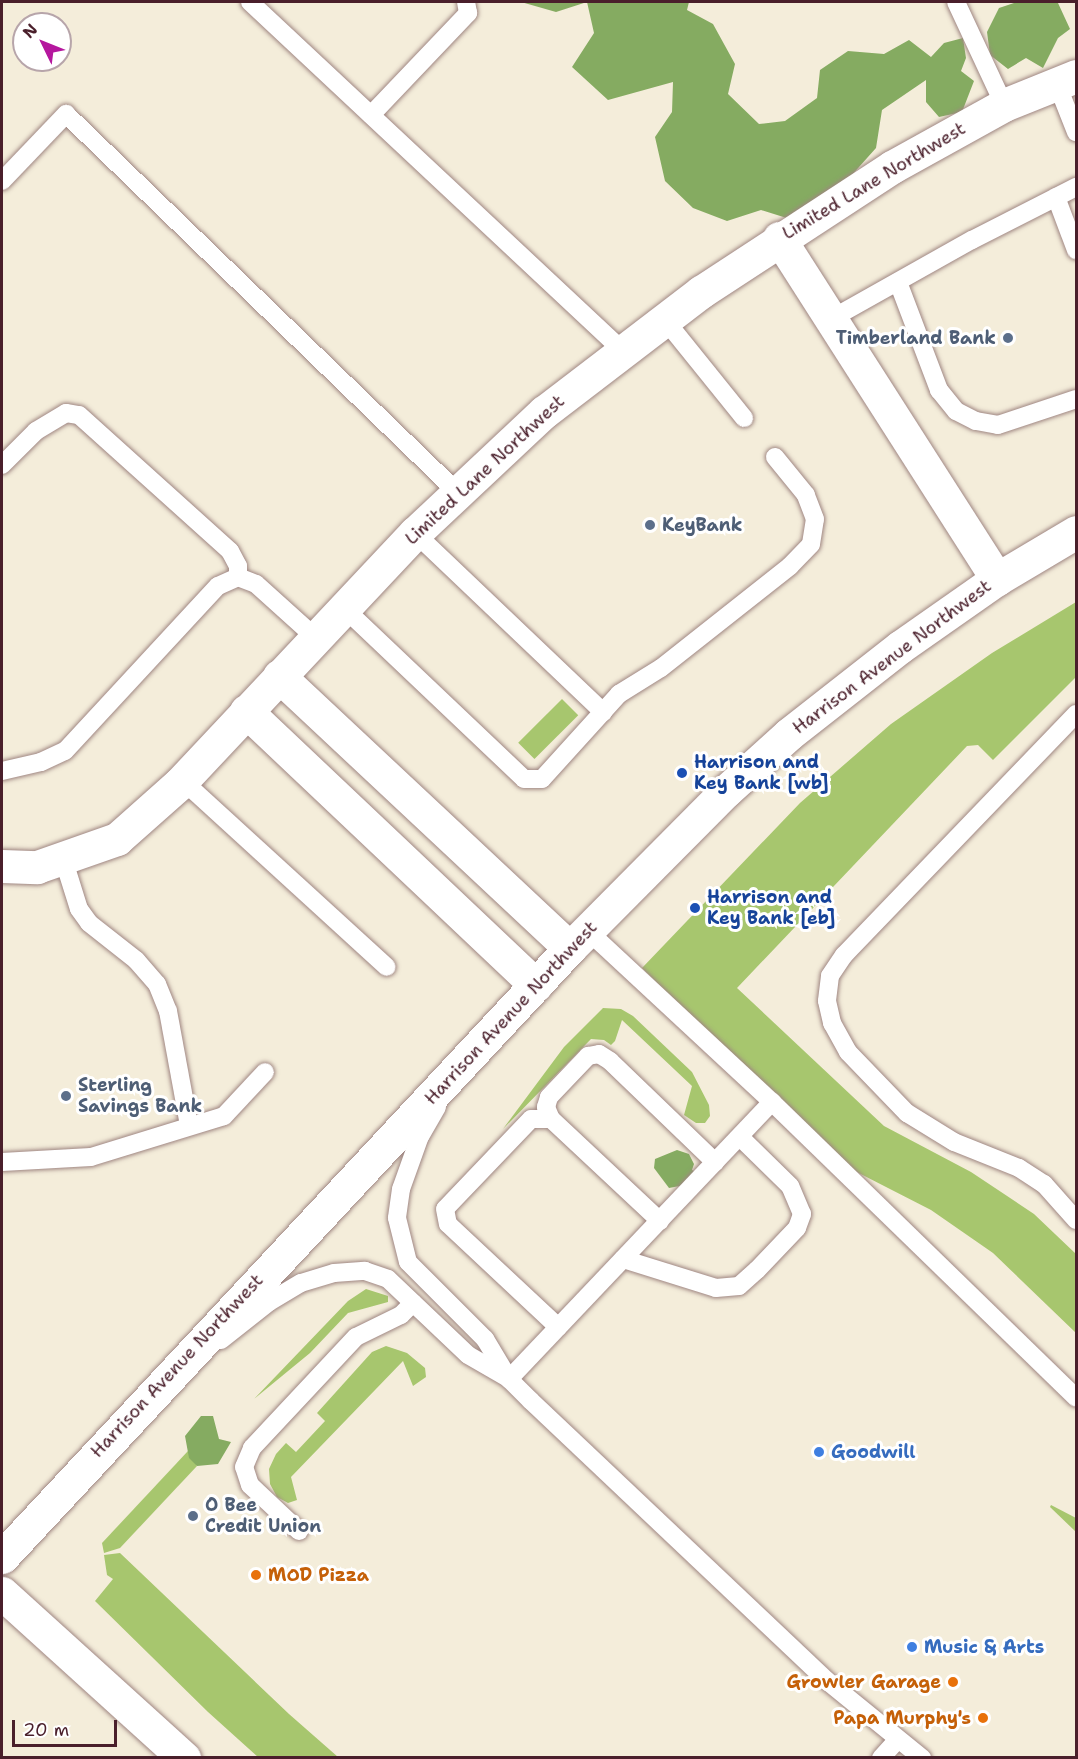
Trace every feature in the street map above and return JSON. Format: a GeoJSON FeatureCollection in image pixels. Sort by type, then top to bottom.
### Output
{"type":"FeatureCollection","features":[{"type":"Feature","properties":{"kind":"street","name":"Limited Lane Northwest"},"geometry":{"type":"LineString","coordinates":[[2,866],[37,867],[117,839],[183,780],[415,533],[544,412],[664,320],[779,238],[892,167],[1004,105],[1067,80]]}},
{"type":"Feature","properties":{"kind":"street"},"geometry":{"type":"LineString","coordinates":[[779,238],[997,579]]}},
{"type":"Feature","properties":{"kind":"street","name":"Harrison Avenue Northwest"},"geometry":{"type":"LineString","coordinates":[[2,1557],[171,1372],[579,939],[726,791],[789,734],[892,653],[997,579],[1077,532]]}},
{"type":"Feature","properties":{"kind":"street"},"geometry":{"type":"LineString","coordinates":[[279,676],[579,939]]}},
{"type":"Feature","properties":{"kind":"street"},"geometry":{"type":"LineString","coordinates":[[246,711],[536,985]]}},
{"type":"Feature","properties":{"kind":"street"},"geometry":{"type":"LineString","coordinates":[[2,1593],[184,1758]]}},
{"type":"Feature","properties":{"kind":"lane"},"geometry":{"type":"LineString","coordinates":[[250,2],[623,351]]}},
{"type":"Feature","properties":{"kind":"lane"},"geometry":{"type":"LineString","coordinates":[[371,115],[468,13],[466,2]]}},
{"type":"Feature","properties":{"kind":"lane"},"geometry":{"type":"LineString","coordinates":[[956,2],[1004,105]]}},
{"type":"Feature","properties":{"kind":"lane"},"geometry":{"type":"LineString","coordinates":[[1067,80],[1077,132]]}},
{"type":"Feature","properties":{"kind":"lane"},"geometry":{"type":"LineString","coordinates":[[2,182],[66,114],[458,493]]}},
{"type":"Feature","properties":{"kind":"lane"},"geometry":{"type":"LineString","coordinates":[[831,319],[1077,187]]}},
{"type":"Feature","properties":{"kind":"lane"},"geometry":{"type":"LineString","coordinates":[[1056,197],[1077,249]]}},
{"type":"Feature","properties":{"kind":"lane"},"geometry":{"type":"LineString","coordinates":[[898,282],[939,390],[956,411],[976,421],[998,425],[1077,399]]}},
{"type":"Feature","properties":{"kind":"lane"},"geometry":{"type":"LineString","coordinates":[[664,320],[744,418]]}},
{"type":"Feature","properties":{"kind":"lane"},"geometry":{"type":"LineString","coordinates":[[2,465],[36,431],[66,413],[79,415],[230,551],[238,566],[238,577]]}},
{"type":"Feature","properties":{"kind":"lane"},"geometry":{"type":"LineString","coordinates":[[344,608],[524,779],[542,779],[619,694],[661,668],[790,566],[811,544],[814,519],[806,495],[775,457]]}},
{"type":"Feature","properties":{"kind":"lane"},"geometry":{"type":"LineString","coordinates":[[415,533],[603,712]]}},
{"type":"Feature","properties":{"kind":"lane"},"geometry":{"type":"LineString","coordinates":[[2,771],[41,762],[65,751],[218,586],[238,577],[256,584],[316,638]]}},
{"type":"Feature","properties":{"kind":"lane"},"geometry":{"type":"LineString","coordinates":[[1077,714],[844,955],[830,976],[827,1001],[832,1023],[848,1052],[907,1113],[954,1142],[1019,1168],[1044,1184],[1077,1220]]}},
{"type":"Feature","properties":{"kind":"lane"},"geometry":{"type":"LineString","coordinates":[[183,780],[387,967]]}},
{"type":"Feature","properties":{"kind":"lane"},"geometry":{"type":"LineString","coordinates":[[63,858],[79,909],[89,923],[136,960],[157,984],[168,1011],[189,1125]]}},
{"type":"Feature","properties":{"kind":"lane"},"geometry":{"type":"LineString","coordinates":[[579,939],[772,1102],[1077,1398]]}},
{"type":"Feature","properties":{"kind":"lane"},"geometry":{"type":"LineString","coordinates":[[660,1221],[551,1119],[546,1107],[549,1097],[588,1056],[599,1054],[715,1162]]}},
{"type":"Feature","properties":{"kind":"lane"},"geometry":{"type":"LineString","coordinates":[[469,1058],[420,1136],[408,1167],[397,1218],[399,1240],[408,1262],[485,1339],[510,1379]]}},
{"type":"Feature","properties":{"kind":"lane"},"geometry":{"type":"LineString","coordinates":[[2,1162],[91,1157],[224,1116],[265,1072]]}},
{"type":"Feature","properties":{"kind":"lane"},"geometry":{"type":"LineString","coordinates":[[510,1379],[772,1102]]}},
{"type":"Feature","properties":{"kind":"lane"},"geometry":{"type":"LineString","coordinates":[[551,1119],[531,1119],[445,1209],[448,1224],[558,1327]]}},
{"type":"Feature","properties":{"kind":"lane"},"geometry":{"type":"LineString","coordinates":[[623,1259],[716,1288],[739,1286],[757,1270],[797,1228],[802,1214],[789,1186],[740,1137]]}},
{"type":"Feature","properties":{"kind":"lane"},"geometry":{"type":"LineString","coordinates":[[171,1372],[210,1349],[277,1298],[301,1283],[334,1273],[365,1271],[388,1279],[468,1355],[510,1379],[826,1680],[922,1758]]}},
{"type":"Feature","properties":{"kind":"lane"},"geometry":{"type":"LineString","coordinates":[[299,1532],[250,1485],[244,1467],[252,1448],[356,1337],[401,1315],[413,1303]]}},
{"type":"Feature","properties":{"kind":"lane"},"geometry":{"type":"LineString","coordinates":[[881,1758],[898,1738]]}},
{"type":"Feature","properties":{"kind":"green space"},"geometry":{"type":"Polygon","coordinates":[[[521,2],[587,2],[556,12],[521,2]]]}},
{"type":"Feature","properties":{"kind":"green space"},"geometry":{"type":"Polygon","coordinates":[[[587,2],[689,2],[687,10],[713,24],[735,64],[728,94],[759,124],[785,121],[817,98],[820,70],[848,51],[884,54],[909,40],[931,57],[944,43],[963,38],[966,58],[961,71],[974,81],[962,112],[939,117],[926,102],[926,80],[882,110],[876,148],[834,195],[793,220],[761,210],[727,221],[693,208],[665,181],[655,137],[672,112],[673,82],[608,100],[572,67],[594,33],[587,2]]]}},
{"type":"Feature","properties":{"kind":"green space"},"geometry":{"type":"Polygon","coordinates":[[[1017,2],[1058,3],[1070,29],[1058,38],[1043,68],[1026,58],[1008,69],[990,55],[987,32],[999,8],[1017,2]]]}},
{"type":"Feature","properties":{"kind":"green space"},"geometry":{"type":"Polygon","coordinates":[[[1076,602],[1076,677],[993,760],[978,745],[967,746],[737,988],[884,1126],[971,1172],[1034,1214],[1076,1254],[1076,1333],[993,1253],[931,1210],[845,1166],[642,968],[800,803],[891,724],[992,653],[1076,602]]]}},
{"type":"Feature","properties":{"kind":"green space"},"geometry":{"type":"Polygon","coordinates":[[[562,699],[578,715],[534,759],[518,743],[562,699]]]}},
{"type":"Feature","properties":{"kind":"green space"},"geometry":{"type":"Polygon","coordinates":[[[603,1008],[621,1009],[633,1016],[692,1072],[709,1105],[710,1116],[705,1123],[696,1123],[684,1115],[692,1086],[622,1020],[615,1041],[611,1045],[604,1040],[591,1039],[503,1129],[564,1047],[603,1008]]]}},
{"type":"Feature","properties":{"kind":"green space"},"geometry":{"type":"Polygon","coordinates":[[[677,1150],[689,1154],[694,1164],[692,1170],[696,1172],[685,1185],[669,1188],[654,1168],[655,1159],[677,1150]]]}},
{"type":"Feature","properties":{"kind":"green space"},"geometry":{"type":"Polygon","coordinates":[[[366,1289],[388,1296],[388,1302],[348,1313],[310,1353],[254,1399],[348,1301],[366,1289]]]}},
{"type":"Feature","properties":{"kind":"green space"},"geometry":{"type":"Polygon","coordinates":[[[386,1346],[407,1353],[425,1368],[426,1377],[413,1386],[403,1361],[291,1477],[297,1500],[288,1503],[277,1497],[270,1484],[269,1469],[276,1454],[286,1443],[296,1452],[325,1421],[317,1413],[372,1352],[386,1346]]]}},
{"type":"Feature","properties":{"kind":"green space"},"geometry":{"type":"Polygon","coordinates":[[[201,1416],[213,1416],[219,1439],[231,1442],[218,1464],[197,1466],[189,1458],[185,1436],[201,1416]]]}},
{"type":"Feature","properties":{"kind":"green space"},"geometry":{"type":"Polygon","coordinates":[[[188,1451],[197,1466],[120,1548],[104,1553],[102,1543],[188,1451]]]}},
{"type":"Feature","properties":{"kind":"green space"},"geometry":{"type":"Polygon","coordinates":[[[1051,1505],[1076,1518],[1076,1532],[1050,1507],[1051,1505]]]}},
{"type":"Feature","properties":{"kind":"green space"},"geometry":{"type":"Polygon","coordinates":[[[120,1553],[289,1714],[338,1757],[258,1757],[208,1712],[95,1601],[113,1579],[107,1575],[104,1555],[120,1553]]]}},
{"type":"Feature","properties":{"kind":"place","name":"Timberland Bank"},"geometry":{"type":"Point","coordinates":[1008,338]}},
{"type":"Feature","properties":{"kind":"place","name":"KeyBank"},"geometry":{"type":"Point","coordinates":[650,525]}},
{"type":"Feature","properties":{"kind":"place","name":"Harrison and Key Bank [wb]"},"geometry":{"type":"Point","coordinates":[682,773]}},
{"type":"Feature","properties":{"kind":"place","name":"Harrison and Key Bank [eb]"},"geometry":{"type":"Point","coordinates":[695,908]}},
{"type":"Feature","properties":{"kind":"place","name":"Sterling Savings Bank"},"geometry":{"type":"Point","coordinates":[66,1096]}},
{"type":"Feature","properties":{"kind":"place","name":"Goodwill"},"geometry":{"type":"Point","coordinates":[819,1452]}},
{"type":"Feature","properties":{"kind":"place","name":"O Bee Credit Union"},"geometry":{"type":"Point","coordinates":[193,1516]}},
{"type":"Feature","properties":{"kind":"place","name":"MOD Pizza"},"geometry":{"type":"Point","coordinates":[256,1575]}},
{"type":"Feature","properties":{"kind":"place","name":"Music & Arts"},"geometry":{"type":"Point","coordinates":[912,1647]}},
{"type":"Feature","properties":{"kind":"place","name":"Growler Garage"},"geometry":{"type":"Point","coordinates":[953,1682]}},
{"type":"Feature","properties":{"kind":"place","name":"Papa Murphy's"},"geometry":{"type":"Point","coordinates":[983,1718]}}]}
